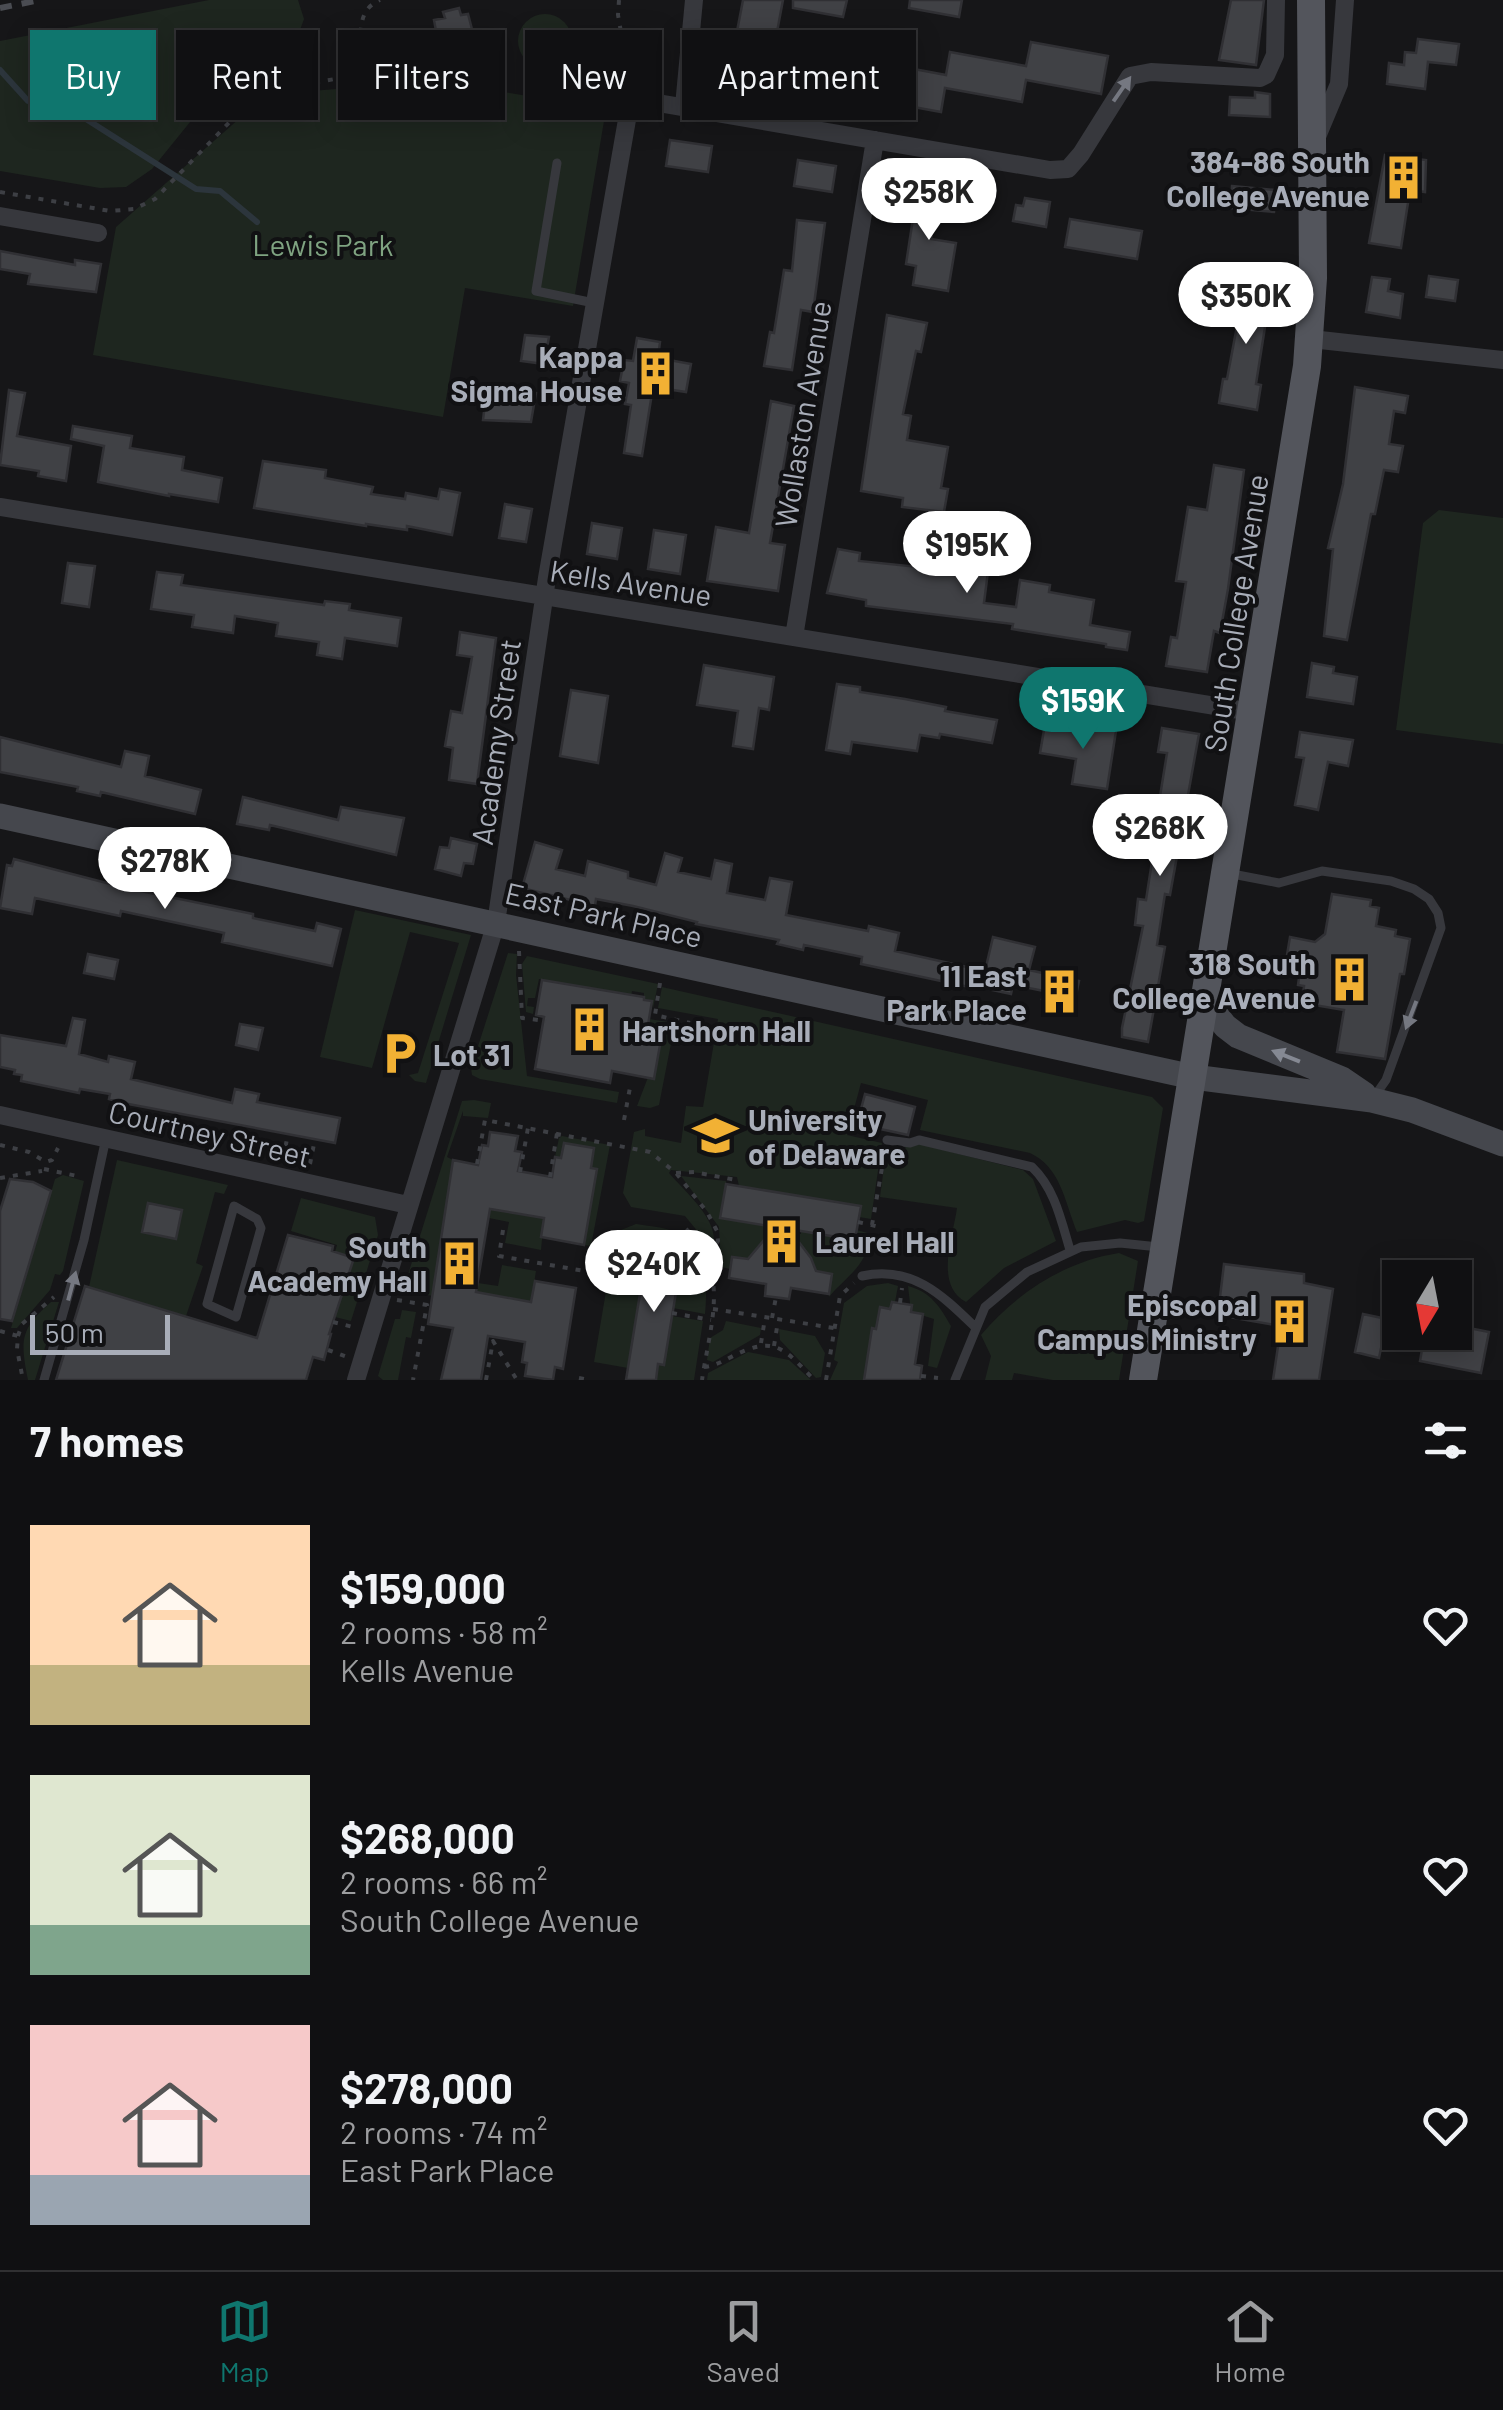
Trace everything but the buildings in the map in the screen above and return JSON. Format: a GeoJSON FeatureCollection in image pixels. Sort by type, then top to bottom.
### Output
{"type":"FeatureCollection","features":[{"type":"Feature","properties":{"kind":"main road","name":"South College Avenue"},"geometry":{"type":"LineString","coordinates":[[1143,1380],[1310,340],[1311,0]]}},
{"type":"Feature","properties":{"kind":"street"},"geometry":{"type":"LineString","coordinates":[[691,30],[694,0]]}},
{"type":"Feature","properties":{"kind":"street"},"geometry":{"type":"LineString","coordinates":[[762,120],[1050,170],[1068,169],[1130,76],[1151,72],[1260,78],[1266,75],[1275,55],[1276,0]]}},
{"type":"Feature","properties":{"kind":"street","name":"South College Avenue"},"geometry":{"type":"LineString","coordinates":[[1312,149],[1339,84],[1345,0]]}},
{"type":"Feature","properties":{"kind":"street","name":"Academy Street"},"geometry":{"type":"LineString","coordinates":[[356,1380],[496,922],[544,596],[626,120]]}},
{"type":"Feature","properties":{"kind":"street","name":"Wollaston Avenue"},"geometry":{"type":"LineString","coordinates":[[794,637],[874,140]]}},
{"type":"Feature","properties":{"kind":"street"},"geometry":{"type":"LineString","coordinates":[[0,216],[98,232]]}},
{"type":"Feature","properties":{"kind":"street"},"geometry":{"type":"LineString","coordinates":[[1310,340],[1503,360]]}},
{"type":"Feature","properties":{"kind":"street","name":"Kells Avenue"},"geometry":{"type":"LineString","coordinates":[[0,507],[1252,712]]}},
{"type":"Feature","properties":{"kind":"street","name":"East Park Place"},"geometry":{"type":"LineString","coordinates":[[0,816],[1193,1077],[1372,1100]]}},
{"type":"Feature","properties":{"kind":"street"},"geometry":{"type":"LineString","coordinates":[[1206,1001],[1224,1026],[1238,1036],[1342,1080],[1372,1100],[1412,1110],[1503,1144]]}},
{"type":"Feature","properties":{"kind":"street","name":"Courtney Street"},"geometry":{"type":"LineString","coordinates":[[0,1115],[408,1205]]}},
{"type":"Feature","properties":{"kind":"lane"},"geometry":{"type":"LineString","coordinates":[[557,163],[536,291],[594,303]]}},
{"type":"Feature","properties":{"kind":"lane"},"geometry":{"type":"LineString","coordinates":[[1226,873],[1279,883],[1322,872],[1391,882],[1429,898],[1438,912],[1441,928],[1386,1080],[1372,1100]]}},
{"type":"Feature","properties":{"kind":"lane"},"geometry":{"type":"LineString","coordinates":[[44,1380],[68,1300],[106,1138]]}},
{"type":"Feature","properties":{"kind":"lane"},"geometry":{"type":"LineString","coordinates":[[887,1140],[919,1140],[1032,1167],[1050,1191],[1070,1250]]}},
{"type":"Feature","properties":{"kind":"lane"},"geometry":{"type":"LineString","coordinates":[[234,1206],[257,1219],[261,1228],[236,1317],[207,1304],[234,1206]]}},
{"type":"Feature","properties":{"kind":"lane"},"geometry":{"type":"LineString","coordinates":[[955,1380],[985,1307],[1027,1272],[1070,1250],[1120,1243],[1165,1248]]}},
{"type":"Feature","properties":{"kind":"lane"},"geometry":{"type":"LineString","coordinates":[[862,1276],[876,1273],[912,1277],[938,1292],[975,1328]]}},
{"type":"Feature","properties":{"kind":"path"},"geometry":{"type":"LineString","coordinates":[[0,192],[122,212],[155,198],[251,100],[270,90],[341,78],[358,58],[359,27],[366,10],[380,0]]}},
{"type":"Feature","properties":{"kind":"path"},"geometry":{"type":"LineString","coordinates":[[619,0],[621,30]]}},
{"type":"Feature","properties":{"kind":"path"},"geometry":{"type":"LineString","coordinates":[[519,952],[522,1018],[546,1021]]}},
{"type":"Feature","properties":{"kind":"path"},"geometry":{"type":"LineString","coordinates":[[660,983],[655,1015],[690,1022]]}},
{"type":"Feature","properties":{"kind":"path"},"geometry":{"type":"LineString","coordinates":[[624,1120],[631,1082]]}},
{"type":"Feature","properties":{"kind":"path"},"geometry":{"type":"LineString","coordinates":[[477,1164],[486,1120],[650,1152],[676,1173],[707,1212],[717,1231],[715,1250],[708,1256]]}},
{"type":"Feature","properties":{"kind":"path"},"geometry":{"type":"LineString","coordinates":[[520,1172],[528,1128]]}},
{"type":"Feature","properties":{"kind":"path"},"geometry":{"type":"LineString","coordinates":[[550,1176],[557,1133]]}},
{"type":"Feature","properties":{"kind":"path"},"geometry":{"type":"LineString","coordinates":[[280,1176],[288,1134]]}},
{"type":"Feature","properties":{"kind":"path"},"geometry":{"type":"LineString","coordinates":[[306,1182],[315,1139]]}},
{"type":"Feature","properties":{"kind":"path"},"geometry":{"type":"LineString","coordinates":[[872,1226],[887,1140]]}},
{"type":"Feature","properties":{"kind":"path"},"geometry":{"type":"LineString","coordinates":[[0,1145],[30,1152],[46,1162]]}},
{"type":"Feature","properties":{"kind":"path"},"geometry":{"type":"LineString","coordinates":[[0,1178],[37,1174],[56,1150]]}},
{"type":"Feature","properties":{"kind":"path"},"geometry":{"type":"LineString","coordinates":[[44,1169],[79,1177]]}},
{"type":"Feature","properties":{"kind":"path"},"geometry":{"type":"LineString","coordinates":[[676,1173],[694,1172],[736,1180]]}},
{"type":"Feature","properties":{"kind":"path"},"geometry":{"type":"LineString","coordinates":[[858,1222],[880,1227]]}},
{"type":"Feature","properties":{"kind":"path"},"geometry":{"type":"LineString","coordinates":[[686,1229],[708,1256],[714,1284],[702,1380]]}},
{"type":"Feature","properties":{"kind":"path"},"geometry":{"type":"LineString","coordinates":[[503,1230],[499,1256],[596,1273]]}},
{"type":"Feature","properties":{"kind":"path"},"geometry":{"type":"LineString","coordinates":[[826,1380],[840,1296],[862,1276]]}},
{"type":"Feature","properties":{"kind":"path"},"geometry":{"type":"LineString","coordinates":[[23,1380],[17,1349],[22,1324],[50,1297],[68,1300]]}},
{"type":"Feature","properties":{"kind":"path"},"geometry":{"type":"LineString","coordinates":[[760,1344],[776,1297]]}},
{"type":"Feature","properties":{"kind":"path"},"geometry":{"type":"LineString","coordinates":[[403,1301],[429,1305],[413,1380]]}},
{"type":"Feature","properties":{"kind":"path"},"geometry":{"type":"LineString","coordinates":[[713,1308],[834,1328]]}},
{"type":"Feature","properties":{"kind":"path"},"geometry":{"type":"LineString","coordinates":[[672,1314],[710,1320]]}},
{"type":"Feature","properties":{"kind":"path"},"geometry":{"type":"LineString","coordinates":[[772,1318],[774,1346]]}},
{"type":"Feature","properties":{"kind":"path"},"geometry":{"type":"LineString","coordinates":[[333,1322],[353,1328]]}},
{"type":"Feature","properties":{"kind":"path"},"geometry":{"type":"LineString","coordinates":[[0,1330],[18,1336]]}},
{"type":"Feature","properties":{"kind":"path"},"geometry":{"type":"LineString","coordinates":[[486,1380],[490,1340],[517,1380]]}},
{"type":"Feature","properties":{"kind":"path"},"geometry":{"type":"LineString","coordinates":[[704,1367],[760,1344],[774,1346],[814,1380]]}},
{"type":"Feature","properties":{"kind":"path"},"geometry":{"type":"LineString","coordinates":[[922,1377],[938,1378]]}},
{"type":"Feature","properties":{"kind":"path"},"geometry":{"type":"LineString","coordinates":[[579,1378],[590,1380]]}},
{"type":"Feature","properties":{"kind":"green space"},"geometry":{"type":"Polygon","coordinates":[[[209,0],[298,0],[304,19],[300,30],[176,30],[176,120],[192,120],[152,169],[126,187],[100,188],[0,171],[0,41],[30,35],[30,120],[156,120],[156,30],[56,30],[209,0]]]}},
{"type":"Feature","properties":{"kind":"green space"},"geometry":{"type":"Polygon","coordinates":[[[545,14],[564,22],[569,30],[525,30],[525,58],[518,41],[526,22],[545,14]]]}},
{"type":"Feature","properties":{"kind":"green space","name":"Lewis Park"},"geometry":{"type":"Polygon","coordinates":[[[337,89],[338,120],[505,120],[505,92],[525,96],[525,120],[604,120],[573,306],[465,288],[443,417],[93,355],[116,227],[238,120],[318,120],[318,90],[337,89]]]}},
{"type":"Feature","properties":{"kind":"green space"},"geometry":{"type":"Polygon","coordinates":[[[1439,510],[1503,518],[1503,744],[1396,730],[1423,523],[1439,510]]]}},
{"type":"Feature","properties":{"kind":"green space"},"geometry":{"type":"Polygon","coordinates":[[[355,910],[471,935],[426,1083],[409,1075],[418,1073],[459,943],[410,932],[372,1068],[320,1057],[355,910]]]}},
{"type":"Feature","properties":{"kind":"green space"},"geometry":{"type":"Polygon","coordinates":[[[508,953],[517,954],[527,1076],[619,1092],[617,1103],[472,1075],[508,953]]]}},
{"type":"Feature","properties":{"kind":"green space"},"geometry":{"type":"Polygon","coordinates":[[[527,956],[658,984],[653,1008],[652,1001],[644,999],[644,993],[632,991],[631,997],[539,979],[535,998],[528,998],[527,1006],[534,1007],[533,1014],[526,1012],[522,964],[527,956]]]}},
{"type":"Feature","properties":{"kind":"green space"},"geometry":{"type":"Polygon","coordinates":[[[662,987],[1152,1097],[1163,1108],[1144,1221],[1125,1220],[1077,1232],[1061,1187],[1040,1159],[1030,1153],[920,1130],[928,1100],[861,1083],[847,1135],[882,1143],[871,1219],[859,1217],[861,1206],[739,1186],[737,1177],[671,1170],[669,1173],[707,1219],[714,1239],[712,1249],[685,1216],[631,1207],[623,1193],[634,1132],[645,1129],[645,1136],[681,1143],[686,1106],[703,1107],[718,1019],[658,1008],[662,987]]]}},
{"type":"Feature","properties":{"kind":"green space"},"geometry":{"type":"Polygon","coordinates":[[[649,1019],[675,1023],[659,1105],[650,1108],[637,1106],[660,1046],[634,1041],[649,1019]]]}},
{"type":"Feature","properties":{"kind":"green space"},"geometry":{"type":"Polygon","coordinates":[[[462,1101],[491,1103],[488,1118],[463,1116],[463,1111],[447,1157],[453,1160],[450,1193],[433,1296],[408,1292],[410,1285],[406,1281],[462,1101]]]}},
{"type":"Feature","properties":{"kind":"green space"},"geometry":{"type":"Polygon","coordinates":[[[562,1136],[610,1145],[591,1246],[584,1245],[597,1170],[591,1168],[594,1149],[564,1143],[561,1158],[555,1157],[562,1136]]]}},
{"type":"Feature","properties":{"kind":"green space"},"geometry":{"type":"Polygon","coordinates":[[[915,1143],[1023,1170],[1033,1179],[1056,1241],[1004,1268],[966,1302],[956,1294],[948,1272],[957,1208],[880,1197],[886,1152],[915,1143]]]}},
{"type":"Feature","properties":{"kind":"green space"},"geometry":{"type":"Polygon","coordinates":[[[117,1160],[228,1185],[224,1194],[215,1192],[196,1263],[203,1266],[186,1316],[89,1287],[117,1160]]]}},
{"type":"Feature","properties":{"kind":"green space"},"geometry":{"type":"Polygon","coordinates":[[[63,1175],[84,1181],[63,1271],[55,1274],[50,1290],[17,1328],[11,1328],[55,1179],[63,1175]]]}},
{"type":"Feature","properties":{"kind":"green space"},"geometry":{"type":"Polygon","coordinates":[[[681,1176],[726,1181],[721,1218],[774,1227],[748,1260],[733,1257],[730,1269],[721,1267],[719,1227],[681,1176]]]}},
{"type":"Feature","properties":{"kind":"green space"},"geometry":{"type":"Polygon","coordinates":[[[301,1198],[375,1217],[378,1235],[351,1321],[335,1317],[354,1258],[335,1252],[337,1245],[291,1231],[301,1198]]]}},
{"type":"Feature","properties":{"kind":"green space"},"geometry":{"type":"Polygon","coordinates":[[[490,1209],[544,1218],[541,1250],[505,1243],[509,1222],[489,1218],[490,1209]]]}},
{"type":"Feature","properties":{"kind":"green space"},"geometry":{"type":"Polygon","coordinates":[[[636,1224],[672,1231],[694,1248],[705,1280],[705,1314],[673,1308],[681,1256],[613,1246],[621,1230],[636,1224]]]}},
{"type":"Feature","properties":{"kind":"green space"},"geometry":{"type":"Polygon","coordinates":[[[857,1230],[871,1234],[865,1255],[829,1297],[832,1274],[816,1271],[807,1253],[792,1242],[793,1233],[854,1240],[857,1230]]]}},
{"type":"Feature","properties":{"kind":"green space"},"geometry":{"type":"Polygon","coordinates":[[[1119,1253],[1138,1261],[1119,1380],[1053,1380],[1014,1373],[1012,1380],[985,1380],[991,1356],[981,1335],[995,1320],[1026,1293],[1060,1272],[1119,1253]]]}},
{"type":"Feature","properties":{"kind":"green space"},"geometry":{"type":"Polygon","coordinates":[[[611,1262],[644,1268],[628,1368],[594,1362],[611,1262]]]}},
{"type":"Feature","properties":{"kind":"green space"},"geometry":{"type":"Polygon","coordinates":[[[502,1265],[536,1271],[531,1302],[476,1292],[478,1283],[498,1286],[502,1265]]]}},
{"type":"Feature","properties":{"kind":"green space"},"geometry":{"type":"Polygon","coordinates":[[[867,1286],[898,1286],[895,1302],[890,1309],[880,1307],[876,1329],[872,1329],[864,1380],[830,1380],[838,1362],[834,1360],[844,1303],[867,1286]]]}},
{"type":"Feature","properties":{"kind":"green space"},"geometry":{"type":"Polygon","coordinates":[[[908,1286],[929,1296],[951,1326],[937,1368],[928,1366],[934,1319],[911,1312],[908,1286]]]}},
{"type":"Feature","properties":{"kind":"green space"},"geometry":{"type":"Polygon","coordinates":[[[51,1302],[59,1302],[35,1380],[28,1380],[25,1336],[33,1320],[51,1302]]]}},
{"type":"Feature","properties":{"kind":"green space"},"geometry":{"type":"Polygon","coordinates":[[[402,1310],[416,1312],[411,1338],[406,1337],[398,1380],[383,1380],[378,1376],[395,1319],[400,1319],[402,1310]]]}},
{"type":"Feature","properties":{"kind":"green space"},"geometry":{"type":"Polygon","coordinates":[[[672,1316],[703,1321],[694,1380],[656,1380],[658,1364],[664,1365],[672,1316]]]}},
{"type":"Feature","properties":{"kind":"green space"},"geometry":{"type":"Polygon","coordinates":[[[726,1321],[761,1328],[760,1335],[713,1362],[707,1360],[710,1338],[723,1330],[726,1321]]]}},
{"type":"Feature","properties":{"kind":"green space"},"geometry":{"type":"Polygon","coordinates":[[[779,1329],[815,1336],[825,1353],[821,1377],[816,1378],[780,1340],[779,1329]]]}},
{"type":"Feature","properties":{"kind":"green space"},"geometry":{"type":"Polygon","coordinates":[[[748,1352],[789,1360],[811,1380],[707,1380],[708,1373],[748,1352]]]}},
{"type":"Feature","properties":{"kind":"waterway"},"geometry":{"type":"LineString","coordinates":[[0,70],[28,101],[86,119],[196,189],[220,191],[257,222]]}},
{"type":"Feature","properties":{"kind":"railway"},"geometry":{"type":"LineString","coordinates":[[0,8],[40,0]]}},
{"type":"Feature","properties":{"kind":"place","name":"384-86 South College Avenue"},"geometry":{"type":"Point","coordinates":[1403,178]}},
{"type":"Feature","properties":{"kind":"place","name":"Kappa Sigma House"},"geometry":{"type":"Point","coordinates":[656,373]}},
{"type":"Feature","properties":{"kind":"place","name":"318 South College Avenue"},"geometry":{"type":"Point","coordinates":[1349,980]}},
{"type":"Feature","properties":{"kind":"place","name":"11 East Park Place"},"geometry":{"type":"Point","coordinates":[1060,992]}},
{"type":"Feature","properties":{"kind":"place","name":"Hartshorn Hall"},"geometry":{"type":"Point","coordinates":[589,1030]}},
{"type":"Feature","properties":{"kind":"place","name":"Lot 31"},"geometry":{"type":"Point","coordinates":[400,1054]}},
{"type":"Feature","properties":{"kind":"place","name":"University of Delaware"},"geometry":{"type":"Point","coordinates":[715,1136]}},
{"type":"Feature","properties":{"kind":"place","name":"Laurel Hall"},"geometry":{"type":"Point","coordinates":[782,1241]}},
{"type":"Feature","properties":{"kind":"place","name":"South Academy Hall"},"geometry":{"type":"Point","coordinates":[460,1263]}},
{"type":"Feature","properties":{"kind":"place","name":"Episcopal Campus Ministry"},"geometry":{"type":"Point","coordinates":[1290,1321]}}]}
